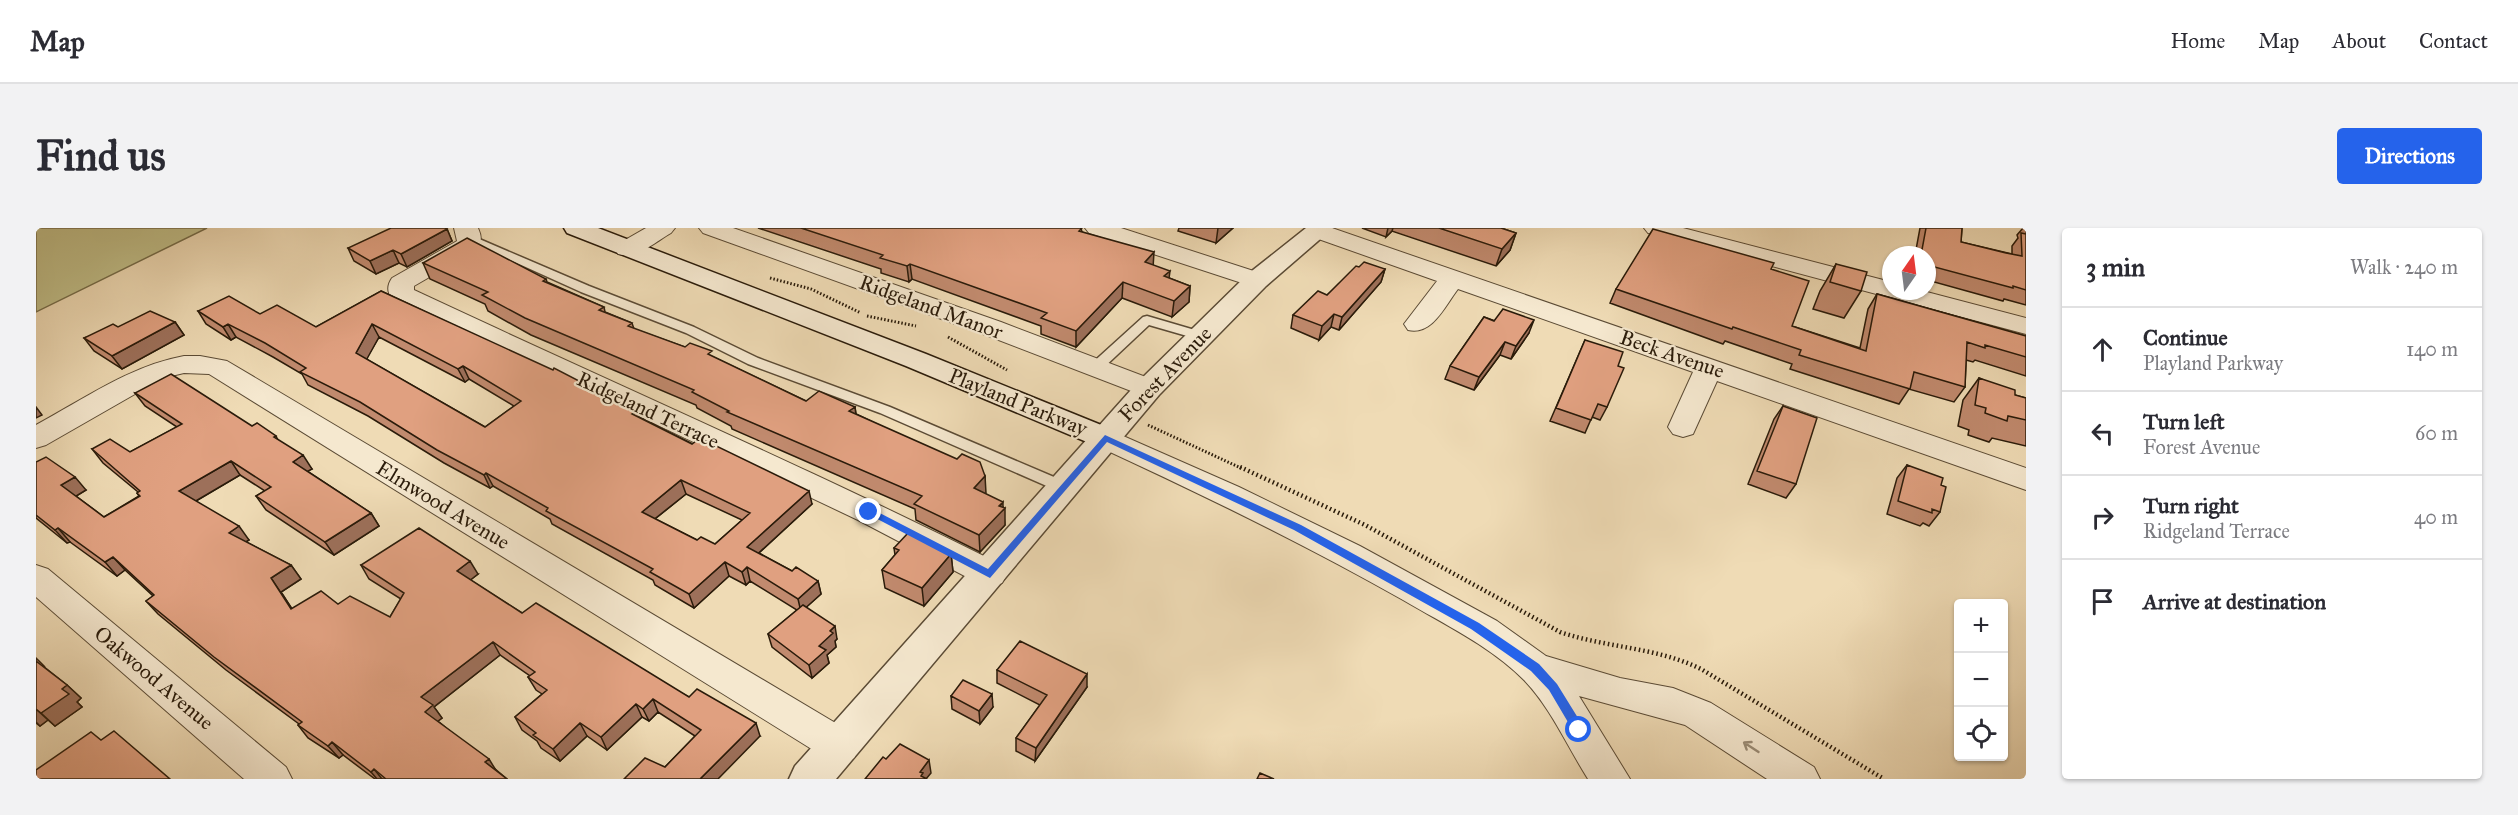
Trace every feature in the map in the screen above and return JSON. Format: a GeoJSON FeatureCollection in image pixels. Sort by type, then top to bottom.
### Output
{"type":"FeatureCollection","features":[{"type":"Feature","properties":{"kind":"street","name":"Playland Parkway"},"geometry":{"type":"LineString","coordinates":[[576,228],[926,364],[1114,428],[1245,502],[1343,551],[1475,626],[1535,667],[1568,708],[1594,757],[1610,779]]}},
{"type":"Feature","properties":{"kind":"street"},"geometry":{"type":"LineString","coordinates":[[627,249],[663,228]]}},
{"type":"Feature","properties":{"kind":"street","name":"Ridgeland Manor"},"geometry":{"type":"LineString","coordinates":[[711,228],[993,328],[1149,388]]}},
{"type":"Feature","properties":{"kind":"street"},"geometry":{"type":"LineString","coordinates":[[1096,228],[1257,280]]}},
{"type":"Feature","properties":{"kind":"street"},"geometry":{"type":"LineString","coordinates":[[1656,228],[1882,288]]}},
{"type":"Feature","properties":{"kind":"street","name":"Forest Avenue"},"geometry":{"type":"LineString","coordinates":[[810,779],[1149,388],[1257,280],[1320,230]]}},
{"type":"Feature","properties":{"kind":"street","name":"Beck Avenue"},"geometry":{"type":"LineString","coordinates":[[1320,230],[2026,479]]}},
{"type":"Feature","properties":{"kind":"street","name":"Ridgeland Terrace"},"geometry":{"type":"LineString","coordinates":[[468,233],[462,250],[400,283],[401,294],[869,512],[990,574]]}},
{"type":"Feature","properties":{"kind":"street"},"geometry":{"type":"LineString","coordinates":[[1417,324],[1454,278]]}},
{"type":"Feature","properties":{"kind":"street"},"geometry":{"type":"LineString","coordinates":[[1926,300],[2026,326]]}},
{"type":"Feature","properties":{"kind":"street","name":"Elmwood Avenue"},"geometry":{"type":"LineString","coordinates":[[36,438],[153,371],[202,363],[217,367],[840,746]]}},
{"type":"Feature","properties":{"kind":"street"},"geometry":{"type":"LineString","coordinates":[[1683,427],[1708,367]]}},
{"type":"Feature","properties":{"kind":"street","name":"Oakwood Avenue"},"geometry":{"type":"LineString","coordinates":[[36,579],[272,779]]}},
{"type":"Feature","properties":{"kind":"street","name":"Playland Parkway"},"geometry":{"type":"LineString","coordinates":[[1535,667],[1620,693],[1673,704],[1698,714],[1800,779]]}},
{"type":"Feature","properties":{"kind":"lane"},"geometry":{"type":"LineString","coordinates":[[468,233],[585,289],[690,330],[753,361],[885,410],[1064,487]]}},
{"type":"Feature","properties":{"kind":"lane"},"geometry":{"type":"LineString","coordinates":[[1095,368],[1143,321],[1152,320],[1201,336]]}},
{"type":"Feature","properties":{"kind":"path"},"geometry":{"type":"LineString","coordinates":[[1114,428],[1158,429],[1365,525],[1560,632],[1592,643],[1667,655],[1687,662],[1712,674],[1884,779]]}},
{"type":"Feature","properties":{"kind":"shaded area"},"geometry":{"type":"Polygon","coordinates":[[[36,228],[207,228],[36,312],[36,228]]]}},
{"type":"Feature","properties":{"kind":"building"},"geometry":{"type":"Polygon","coordinates":[[[391,228],[447,229],[401,254],[393,250],[370,261],[348,248],[391,228]]]}},
{"type":"Feature","properties":{"kind":"building"},"geometry":{"type":"Polygon","coordinates":[[[801,228],[1082,228],[1079,231],[1154,252],[1145,262],[1170,271],[1164,276],[1190,286],[1174,301],[1123,282],[1076,331],[1041,318],[1047,313],[910,264],[907,266],[880,258],[883,255],[801,228]]]}},
{"type":"Feature","properties":{"kind":"building"},"geometry":{"type":"Polygon","coordinates":[[[1439,228],[1501,228],[1516,233],[1502,249],[1439,228]]]}},
{"type":"Feature","properties":{"kind":"building"},"geometry":{"type":"Polygon","coordinates":[[[1926,228],[1962,228],[1961,242],[2022,256],[2021,233],[2026,234],[2026,290],[1936,267],[1936,246],[1923,246],[1926,228]]]}},
{"type":"Feature","properties":{"kind":"building"},"geometry":{"type":"Polygon","coordinates":[[[1653,229],[1774,263],[1771,269],[1809,281],[1792,326],[1866,351],[1877,294],[1882,295],[1882,300],[1898,300],[2026,336],[2026,357],[1967,342],[1965,387],[1914,372],[1910,389],[1799,355],[1801,350],[1616,289],[1653,229]]]}},
{"type":"Feature","properties":{"kind":"building"},"geometry":{"type":"Polygon","coordinates":[[[467,238],[546,279],[543,281],[604,307],[599,310],[632,323],[628,326],[685,347],[690,343],[712,351],[708,354],[806,401],[819,391],[855,407],[849,411],[957,459],[962,454],[980,462],[985,476],[974,488],[1003,502],[999,506],[1005,508],[979,535],[914,504],[922,496],[727,412],[729,411],[692,392],[694,390],[525,318],[482,295],[488,292],[423,263],[467,238]]]}},
{"type":"Feature","properties":{"kind":"building"},"geometry":{"type":"Polygon","coordinates":[[[1364,262],[1385,269],[1342,317],[1334,314],[1322,326],[1293,315],[1318,291],[1327,295],[1356,266],[1359,267],[1364,262]]]}},
{"type":"Feature","properties":{"kind":"building"},"geometry":{"type":"Polygon","coordinates":[[[1836,264],[1867,272],[1861,291],[1830,282],[1836,264]]]}},
{"type":"Feature","properties":{"kind":"building"},"geometry":{"type":"Polygon","coordinates":[[[381,291],[553,370],[554,368],[637,411],[632,414],[692,444],[700,438],[809,491],[747,547],[792,571],[796,567],[818,581],[798,599],[747,567],[742,572],[725,562],[689,594],[650,572],[653,569],[546,511],[548,508],[486,473],[484,475],[437,450],[360,402],[300,372],[306,368],[265,343],[228,324],[223,327],[198,311],[229,296],[260,314],[277,305],[316,327],[381,291]],[[372,324],[356,353],[485,427],[521,401],[463,366],[458,369],[372,324]],[[681,480],[642,512],[697,540],[701,537],[715,544],[750,513],[681,480]]]}},
{"type":"Feature","properties":{"kind":"building"},"geometry":{"type":"Polygon","coordinates":[[[1503,309],[1534,320],[1516,346],[1505,342],[1479,377],[1450,366],[1484,317],[1494,321],[1503,309]]]}},
{"type":"Feature","properties":{"kind":"building"},"geometry":{"type":"Polygon","coordinates":[[[150,311],[175,322],[112,356],[84,338],[113,324],[118,327],[150,311]]]}},
{"type":"Feature","properties":{"kind":"building"},"geometry":{"type":"Polygon","coordinates":[[[1585,340],[1623,352],[1618,366],[1624,368],[1607,407],[1598,404],[1591,420],[1556,408],[1585,340]]]}},
{"type":"Feature","properties":{"kind":"building"},"geometry":{"type":"Polygon","coordinates":[[[171,374],[252,426],[257,423],[276,436],[274,437],[303,455],[293,462],[371,513],[325,542],[256,496],[271,487],[231,461],[179,491],[239,526],[229,533],[291,565],[271,578],[291,609],[321,591],[338,604],[350,596],[390,617],[404,593],[361,565],[419,528],[470,561],[457,571],[522,613],[536,603],[689,697],[697,689],[756,723],[700,779],[624,779],[645,758],[665,767],[701,730],[653,699],[643,709],[636,704],[601,737],[580,723],[553,749],[533,735],[536,733],[515,717],[547,690],[528,677],[535,672],[493,642],[421,697],[433,705],[425,712],[489,759],[485,762],[507,779],[386,779],[374,769],[371,772],[332,742],[328,746],[298,725],[302,722],[214,657],[146,601],[154,595],[113,557],[105,562],[36,515],[36,462],[46,457],[75,477],[61,485],[104,517],[140,496],[137,493],[140,491],[92,449],[110,439],[130,452],[182,424],[135,393],[171,374]]]}},
{"type":"Feature","properties":{"kind":"building"},"geometry":{"type":"Polygon","coordinates":[[[1979,378],[2015,390],[2015,395],[2026,398],[2026,420],[2008,416],[2007,421],[1985,413],[1986,408],[1975,405],[1979,378]]]}},
{"type":"Feature","properties":{"kind":"building"},"geometry":{"type":"Polygon","coordinates":[[[1783,406],[1817,418],[1796,484],[1757,471],[1783,406]]]}},
{"type":"Feature","properties":{"kind":"building"},"geometry":{"type":"Polygon","coordinates":[[[1907,465],[1943,478],[1941,485],[1946,487],[1940,512],[1932,509],[1932,513],[1898,501],[1907,465]]]}},
{"type":"Feature","properties":{"kind":"building"},"geometry":{"type":"Polygon","coordinates":[[[909,532],[951,554],[922,588],[882,570],[899,550],[894,548],[909,532]]]}},
{"type":"Feature","properties":{"kind":"building"},"geometry":{"type":"Polygon","coordinates":[[[803,605],[835,626],[830,631],[833,633],[819,646],[826,650],[809,665],[768,634],[803,605]]]}},
{"type":"Feature","properties":{"kind":"building"},"geometry":{"type":"Polygon","coordinates":[[[1020,641],[1087,674],[1036,748],[1016,738],[1047,695],[997,670],[1020,641]]]}},
{"type":"Feature","properties":{"kind":"building"},"geometry":{"type":"Polygon","coordinates":[[[36,661],[67,685],[62,689],[69,694],[41,713],[36,709],[36,661]]]}},
{"type":"Feature","properties":{"kind":"building"},"geometry":{"type":"Polygon","coordinates":[[[963,680],[992,694],[979,711],[951,696],[963,680]]]}},
{"type":"Feature","properties":{"kind":"building"},"geometry":{"type":"Polygon","coordinates":[[[114,731],[170,779],[36,779],[36,770],[91,732],[101,740],[114,731]]]}},
{"type":"Feature","properties":{"kind":"building"},"geometry":{"type":"Polygon","coordinates":[[[900,744],[929,760],[920,772],[923,773],[921,776],[927,779],[865,779],[883,757],[886,759],[900,744]]]}},
{"type":"Feature","properties":{"kind":"building"},"geometry":{"type":"Polygon","coordinates":[[[1260,773],[1274,779],[1257,779],[1260,773]]]}},
{"type":"Feature","properties":{"kind":"route"},"geometry":{"type":"LineString","coordinates":[[869,512],[990,574],[1105,438],[1245,502],[1343,551],[1475,626],[1535,667],[1568,708],[1579,730]]}}]}
